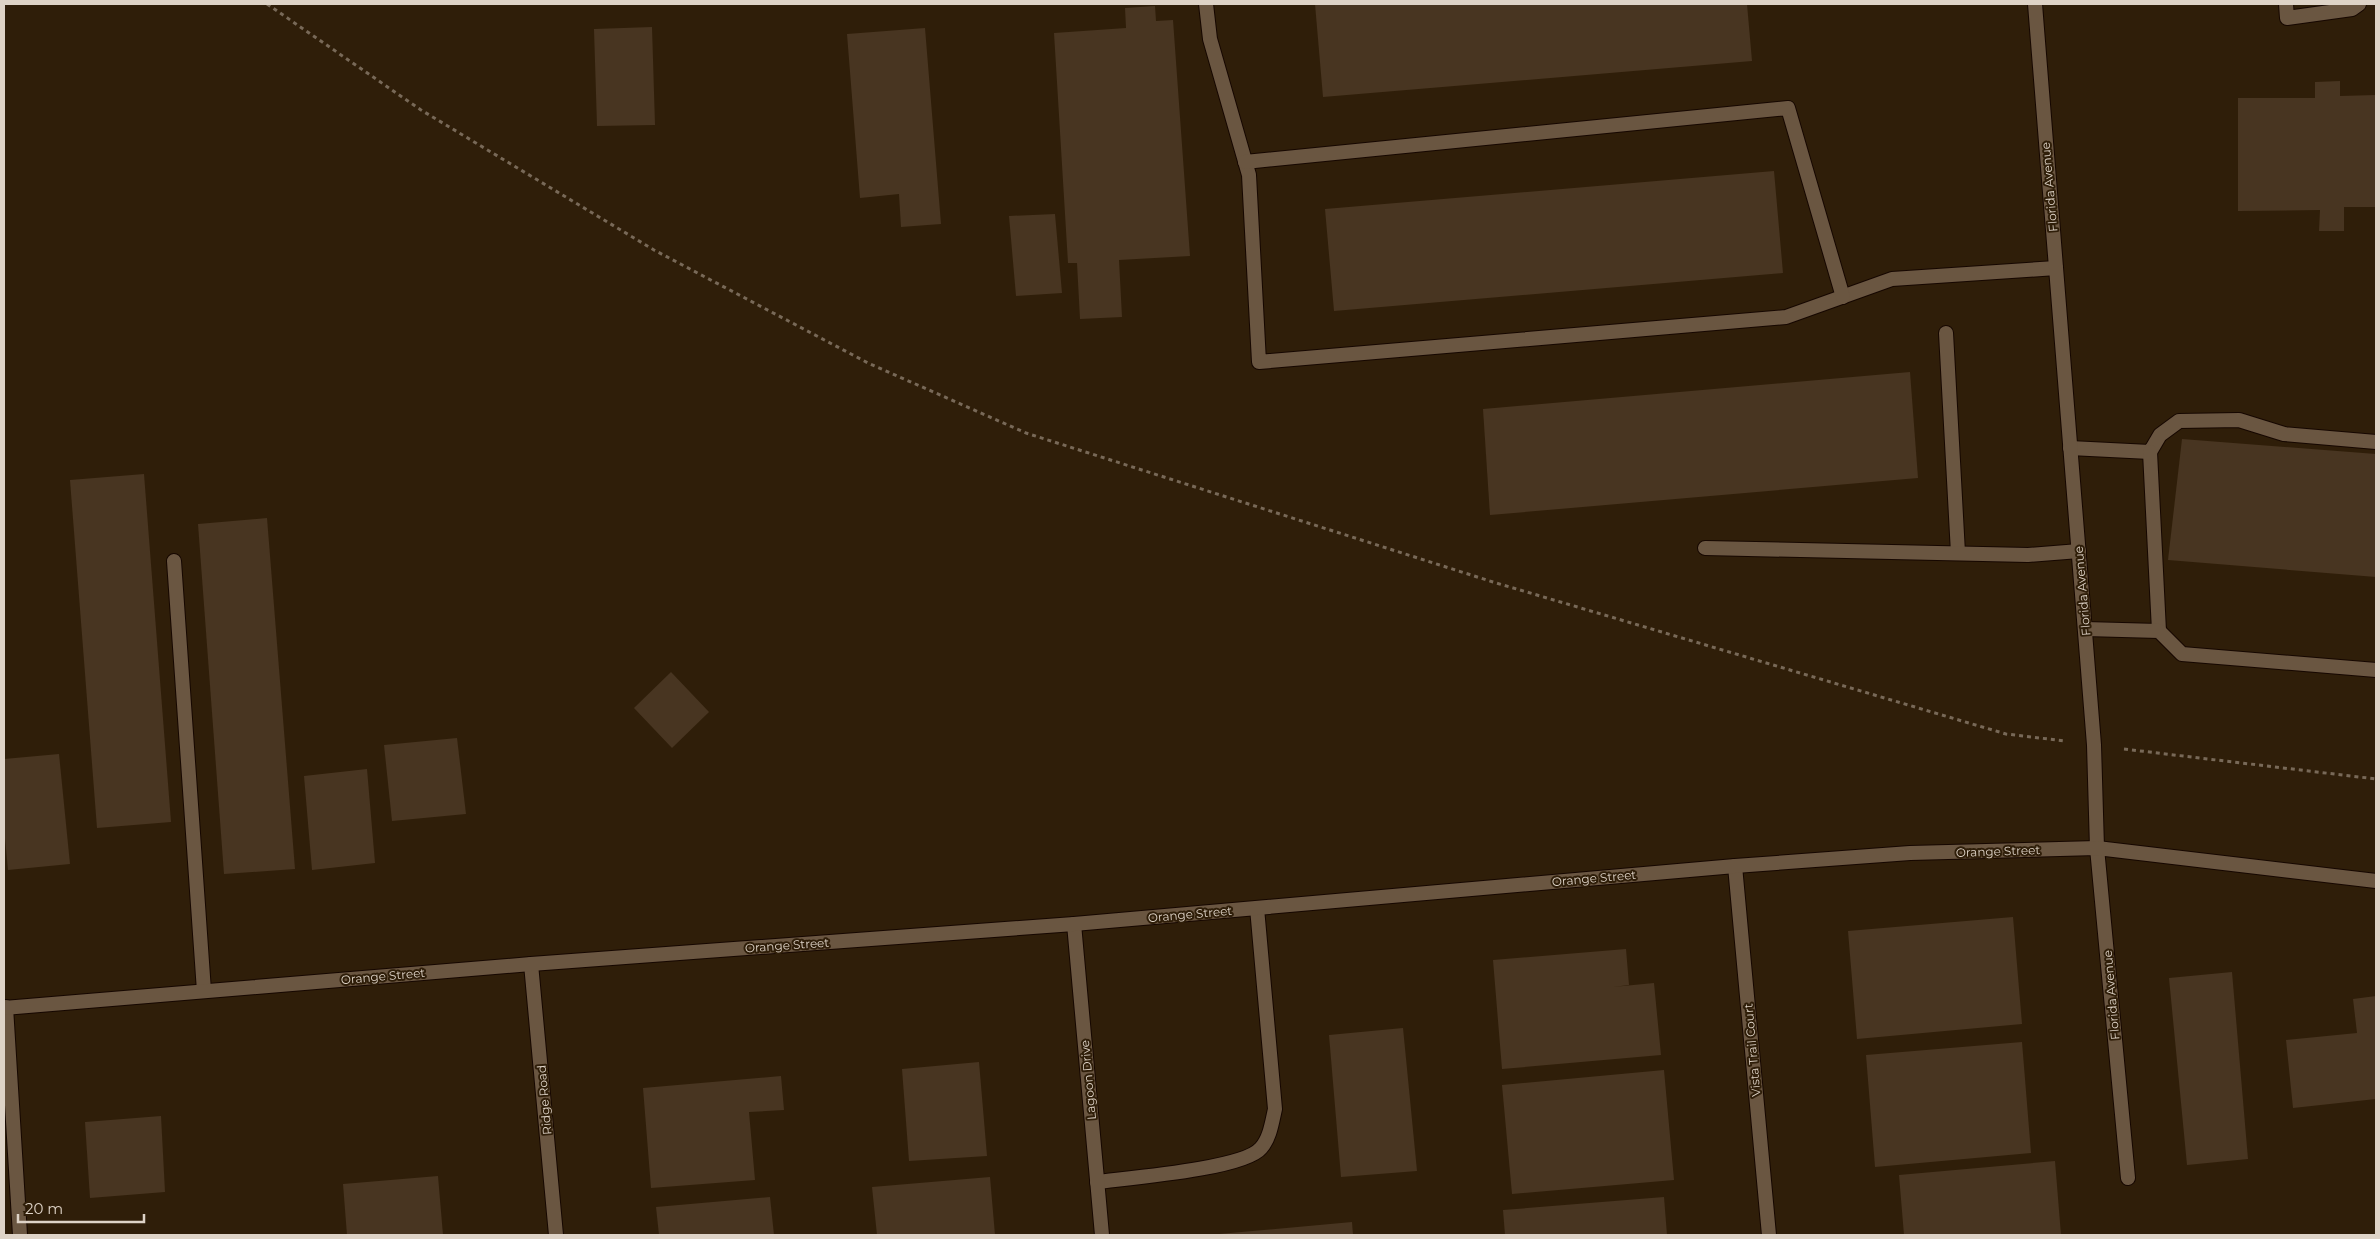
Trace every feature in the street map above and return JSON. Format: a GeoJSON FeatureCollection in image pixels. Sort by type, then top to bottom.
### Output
{"type":"FeatureCollection","features":[{"type":"Feature","properties":{"kind":"street"},"geometry":{"type":"LineString","coordinates":[[1206,4],[1210,40],[1249,175],[1259,362],[1786,317],[1892,279],[2056,268]]}},
{"type":"Feature","properties":{"kind":"street","name":"Florida Avenue"},"geometry":{"type":"LineString","coordinates":[[2034,4],[2094,745],[2098,848],[2128,1178]]}},
{"type":"Feature","properties":{"kind":"street"},"geometry":{"type":"LineString","coordinates":[[2286,4],[2288,18],[2352,9],[2359,4]]}},
{"type":"Feature","properties":{"kind":"street"},"geometry":{"type":"LineString","coordinates":[[1245,162],[1788,108],[1843,297]]}},
{"type":"Feature","properties":{"kind":"street"},"geometry":{"type":"LineString","coordinates":[[1946,333],[1958,553]]}},
{"type":"Feature","properties":{"kind":"street"},"geometry":{"type":"LineString","coordinates":[[2158,631],[2150,452],[2160,435],[2180,421],[2239,420],[2284,434],[2376,442]]}},
{"type":"Feature","properties":{"kind":"street"},"geometry":{"type":"LineString","coordinates":[[2070,448],[2150,452]]}},
{"type":"Feature","properties":{"kind":"street"},"geometry":{"type":"LineString","coordinates":[[1705,548],[2028,555],[2078,552]]}},
{"type":"Feature","properties":{"kind":"street"},"geometry":{"type":"LineString","coordinates":[[174,561],[204,991]]}},
{"type":"Feature","properties":{"kind":"street"},"geometry":{"type":"LineString","coordinates":[[2085,629],[2158,631],[2182,654],[2376,670]]}},
{"type":"Feature","properties":{"kind":"street","name":"Orange Street"},"geometry":{"type":"LineString","coordinates":[[5,1008],[531,964],[1074,924],[1735,866],[1910,853],[2098,848],[2376,881]]}},
{"type":"Feature","properties":{"kind":"street","name":"Vista Trail Court"},"geometry":{"type":"LineString","coordinates":[[1735,866],[1769,1235]]}},
{"type":"Feature","properties":{"kind":"street"},"geometry":{"type":"LineString","coordinates":[[1097,1182],[1232,1163],[1260,1150],[1268,1138],[1275,1109],[1257,908]]}},
{"type":"Feature","properties":{"kind":"street","name":"Lagoon Drive"},"geometry":{"type":"LineString","coordinates":[[1074,924],[1102,1235]]}},
{"type":"Feature","properties":{"kind":"street","name":"Ridge Road"},"geometry":{"type":"LineString","coordinates":[[531,964],[556,1235]]}},
{"type":"Feature","properties":{"kind":"street"},"geometry":{"type":"LineString","coordinates":[[5,1008],[20,1235]]}},
{"type":"Feature","properties":{"kind":"path"},"geometry":{"type":"LineString","coordinates":[[267,4],[421,110],[654,250],[868,363],[1026,433],[1493,582],[2006,734],[2376,779]]}},
{"type":"Feature","properties":{"kind":"building"},"geometry":{"type":"Polygon","coordinates":[[[1315,4],[1747,4],[1752,61],[1323,97],[1315,4]]]}},
{"type":"Feature","properties":{"kind":"building"},"geometry":{"type":"Polygon","coordinates":[[[1155,6],[1156,21],[1173,20],[1190,256],[1119,260],[1122,317],[1080,319],[1077,263],[1068,263],[1054,33],[1126,28],[1125,8],[1155,6]]]}},
{"type":"Feature","properties":{"kind":"building"},"geometry":{"type":"Polygon","coordinates":[[[652,27],[655,125],[597,126],[594,29],[652,27]]]}},
{"type":"Feature","properties":{"kind":"building"},"geometry":{"type":"Polygon","coordinates":[[[925,28],[941,224],[901,227],[899,194],[860,198],[847,34],[925,28]]]}},
{"type":"Feature","properties":{"kind":"building"},"geometry":{"type":"Polygon","coordinates":[[[2340,81],[2340,96],[2376,95],[2376,207],[2344,207],[2344,231],[2319,231],[2320,210],[2238,211],[2238,98],[2315,98],[2315,82],[2340,81]]]}},
{"type":"Feature","properties":{"kind":"building"},"geometry":{"type":"Polygon","coordinates":[[[1774,171],[1783,273],[1334,311],[1325,209],[1774,171]]]}},
{"type":"Feature","properties":{"kind":"building"},"geometry":{"type":"Polygon","coordinates":[[[1055,214],[1062,293],[1016,296],[1009,216],[1055,214]]]}},
{"type":"Feature","properties":{"kind":"building"},"geometry":{"type":"Polygon","coordinates":[[[1910,372],[1918,478],[1490,515],[1483,409],[1910,372]]]}},
{"type":"Feature","properties":{"kind":"building"},"geometry":{"type":"Polygon","coordinates":[[[2182,439],[2376,454],[2376,577],[2168,560],[2182,439]]]}},
{"type":"Feature","properties":{"kind":"building"},"geometry":{"type":"Polygon","coordinates":[[[144,474],[171,822],[97,828],[70,480],[144,474]]]}},
{"type":"Feature","properties":{"kind":"building"},"geometry":{"type":"Polygon","coordinates":[[[267,518],[295,869],[224,874],[198,524],[267,518]]]}},
{"type":"Feature","properties":{"kind":"building"},"geometry":{"type":"Polygon","coordinates":[[[671,672],[709,712],[672,748],[634,708],[671,672]]]}},
{"type":"Feature","properties":{"kind":"building"},"geometry":{"type":"Polygon","coordinates":[[[457,738],[466,814],[392,821],[384,745],[457,738]]]}},
{"type":"Feature","properties":{"kind":"building"},"geometry":{"type":"Polygon","coordinates":[[[59,754],[70,864],[8,870],[4,828],[4,759],[59,754]]]}},
{"type":"Feature","properties":{"kind":"building"},"geometry":{"type":"Polygon","coordinates":[[[367,769],[375,863],[312,870],[304,776],[367,769]]]}},
{"type":"Feature","properties":{"kind":"building"},"geometry":{"type":"Polygon","coordinates":[[[2013,917],[2022,1024],[1857,1039],[1848,931],[2013,917]]]}},
{"type":"Feature","properties":{"kind":"building"},"geometry":{"type":"Polygon","coordinates":[[[1626,949],[1629,985],[1613,987],[1654,983],[1661,1055],[1502,1069],[1493,960],[1626,949]]]}},
{"type":"Feature","properties":{"kind":"building"},"geometry":{"type":"Polygon","coordinates":[[[2232,972],[2248,1159],[2187,1165],[2169,978],[2232,972]]]}},
{"type":"Feature","properties":{"kind":"building"},"geometry":{"type":"Polygon","coordinates":[[[2376,996],[2376,1099],[2293,1108],[2286,1040],[2357,1033],[2353,999],[2376,996]]]}},
{"type":"Feature","properties":{"kind":"building"},"geometry":{"type":"Polygon","coordinates":[[[1403,1028],[1417,1171],[1341,1177],[1329,1035],[1403,1028]]]}},
{"type":"Feature","properties":{"kind":"building"},"geometry":{"type":"Polygon","coordinates":[[[2022,1042],[2031,1153],[1875,1167],[1866,1055],[2022,1042]]]}},
{"type":"Feature","properties":{"kind":"building"},"geometry":{"type":"Polygon","coordinates":[[[979,1062],[987,1156],[909,1161],[902,1069],[979,1062]]]}},
{"type":"Feature","properties":{"kind":"building"},"geometry":{"type":"Polygon","coordinates":[[[1664,1070],[1674,1180],[1512,1194],[1502,1085],[1664,1070]]]}},
{"type":"Feature","properties":{"kind":"building"},"geometry":{"type":"Polygon","coordinates":[[[781,1076],[784,1110],[749,1112],[755,1180],[651,1188],[643,1088],[781,1076]]]}},
{"type":"Feature","properties":{"kind":"building"},"geometry":{"type":"Polygon","coordinates":[[[161,1116],[165,1192],[90,1198],[85,1122],[161,1116]]]}},
{"type":"Feature","properties":{"kind":"building"},"geometry":{"type":"Polygon","coordinates":[[[2055,1161],[2061,1235],[1904,1235],[1899,1175],[2055,1161]]]}},
{"type":"Feature","properties":{"kind":"building"},"geometry":{"type":"Polygon","coordinates":[[[438,1176],[443,1235],[347,1235],[343,1184],[438,1176]]]}},
{"type":"Feature","properties":{"kind":"building"},"geometry":{"type":"Polygon","coordinates":[[[990,1177],[995,1235],[877,1235],[872,1187],[990,1177]]]}},
{"type":"Feature","properties":{"kind":"building"},"geometry":{"type":"Polygon","coordinates":[[[770,1197],[774,1235],[659,1235],[656,1207],[770,1197]]]}},
{"type":"Feature","properties":{"kind":"building"},"geometry":{"type":"Polygon","coordinates":[[[1664,1197],[1667,1235],[1505,1235],[1503,1210],[1664,1197]]]}},
{"type":"Feature","properties":{"kind":"building"},"geometry":{"type":"Polygon","coordinates":[[[1352,1222],[1353,1235],[1219,1235],[1219,1234],[1352,1222]]]}}]}
